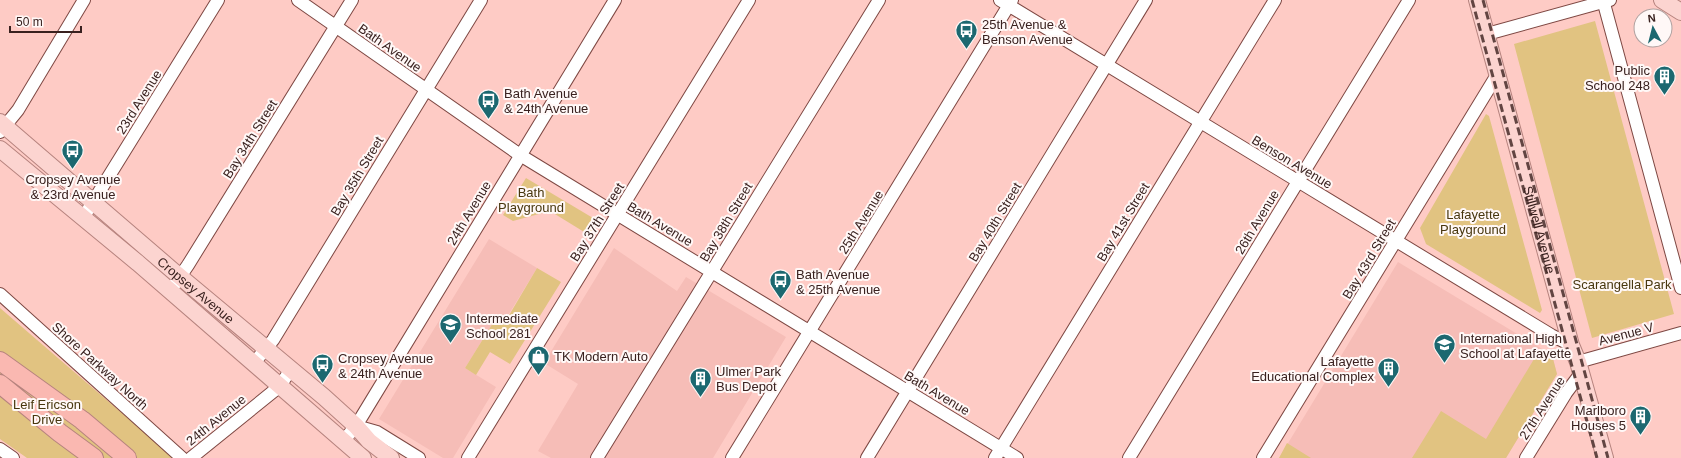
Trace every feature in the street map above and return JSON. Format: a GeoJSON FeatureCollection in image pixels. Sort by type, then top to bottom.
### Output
{"type":"FeatureCollection","features":[{"type":"Feature","properties":{"kind":"highway"},"geometry":{"type":"LineString","coordinates":[[0,351],[127,458]]}},
{"type":"Feature","properties":{"kind":"highway"},"geometry":{"type":"LineString","coordinates":[[0,361],[82,420]]}},
{"type":"Feature","properties":{"kind":"highway"},"geometry":{"type":"LineString","coordinates":[[0,384],[60,433],[94,458]]}},
{"type":"Feature","properties":{"kind":"highway"},"geometry":{"type":"LineString","coordinates":[[0,394],[60,433]]}},
{"type":"Feature","properties":{"kind":"main road","name":"Stillwell Avenue"},"geometry":{"type":"LineString","coordinates":[[1477,0],[1572,345],[1580,367],[1605,458]]}},
{"type":"Feature","properties":{"kind":"main road"},"geometry":{"type":"LineString","coordinates":[[1662,0],[1681,12]]}},
{"type":"Feature","properties":{"kind":"main road","name":"Cropsey Avenue"},"geometry":{"type":"LineString","coordinates":[[2,126],[291,369],[356,426],[369,441],[391,458]]}},
{"type":"Feature","properties":{"kind":"main road","name":"Cropsey Avenue"},"geometry":{"type":"LineString","coordinates":[[0,149],[169,290],[363,458]]}},
{"type":"Feature","properties":{"kind":"street"},"geometry":{"type":"LineString","coordinates":[[2,126],[18,110],[84,0]]}},
{"type":"Feature","properties":{"kind":"street","name":"23rd Avenue"},"geometry":{"type":"LineString","coordinates":[[83,218],[218,0]]}},
{"type":"Feature","properties":{"kind":"street","name":"Bath Avenue"},"geometry":{"type":"LineString","coordinates":[[298,0],[520,155],[907,391],[998,453],[1017,458]]}},
{"type":"Feature","properties":{"kind":"street","name":"Bay 34th Street"},"geometry":{"type":"LineString","coordinates":[[169,290],[180,277],[352,0]]}},
{"type":"Feature","properties":{"kind":"street","name":"Bay 35th Street"},"geometry":{"type":"LineString","coordinates":[[254,363],[278,334],[481,0]]}},
{"type":"Feature","properties":{"kind":"street","name":"24th Avenue"},"geometry":{"type":"LineString","coordinates":[[344,440],[356,426],[615,0]]}},
{"type":"Feature","properties":{"kind":"street","name":"Bay 37th Street"},"geometry":{"type":"LineString","coordinates":[[468,458],[750,0]]}},
{"type":"Feature","properties":{"kind":"street","name":"Bay 38th Street"},"geometry":{"type":"LineString","coordinates":[[597,458],[878,0]]}},
{"type":"Feature","properties":{"kind":"street","name":"Bay 40th Street"},"geometry":{"type":"LineString","coordinates":[[867,458],[1146,0]]}},
{"type":"Feature","properties":{"kind":"street","name":"Bay 41st Street"},"geometry":{"type":"LineString","coordinates":[[998,453],[1275,0]]}},
{"type":"Feature","properties":{"kind":"street","name":"26th Avenue"},"geometry":{"type":"LineString","coordinates":[[1129,458],[1409,0]]}},
{"type":"Feature","properties":{"kind":"street"},"geometry":{"type":"LineString","coordinates":[[1487,34],[1606,1],[1681,288]]}},
{"type":"Feature","properties":{"kind":"street","name":"Benson Avenue"},"geometry":{"type":"LineString","coordinates":[[1007,2],[1298,182],[1551,335],[1572,345]]}},
{"type":"Feature","properties":{"kind":"street","name":"25th Avenue"},"geometry":{"type":"LineString","coordinates":[[732,458],[810,331],[1007,2]]}},
{"type":"Feature","properties":{"kind":"street","name":"Bay 43rd Street"},"geometry":{"type":"LineString","coordinates":[[1264,458],[1497,75]]}},
{"type":"Feature","properties":{"kind":"street","name":"Shore Parkway North"},"geometry":{"type":"LineString","coordinates":[[0,294],[182,458]]}},
{"type":"Feature","properties":{"kind":"street","name":"Avenue V"},"geometry":{"type":"LineString","coordinates":[[1580,367],[1681,333]]}},
{"type":"Feature","properties":{"kind":"street","name":"27th Avenue"},"geometry":{"type":"LineString","coordinates":[[1526,458],[1566,393],[1580,367]]}},
{"type":"Feature","properties":{"kind":"street","name":"24th Avenue"},"geometry":{"type":"LineString","coordinates":[[192,458],[280,386],[291,369]]}},
{"type":"Feature","properties":{"kind":"street"},"geometry":{"type":"LineString","coordinates":[[356,426],[376,432],[419,458]]}},
{"type":"Feature","properties":{"kind":"street"},"geometry":{"type":"LineString","coordinates":[[0,449],[13,458]]}},
{"type":"Feature","properties":{"kind":"shaded area","name":"Intermediate School 281"},"geometry":{"type":"Polygon","coordinates":[[[489,239],[537,268],[504,322],[496,318],[465,368],[496,387],[453,458],[443,458],[379,419],[489,239]]]}},
{"type":"Feature","properties":{"kind":"shaded area"},"geometry":{"type":"Polygon","coordinates":[[[614,248],[677,291],[686,277],[786,337],[713,458],[551,458],[538,451],[578,384],[544,363],[614,248]]]}},
{"type":"Feature","properties":{"kind":"shaded area","name":"International High School at Lafayette"},"geometry":{"type":"Polygon","coordinates":[[[1398,262],[1552,355],[1557,374],[1506,458],[1279,458],[1398,262]]]}},
{"type":"Feature","properties":{"kind":"green space","name":"Scarangella Park"},"geometry":{"type":"Polygon","coordinates":[[[1595,21],[1674,314],[1592,338],[1514,44],[1595,21]]]}},
{"type":"Feature","properties":{"kind":"green space","name":"Lafayette Playground"},"geometry":{"type":"Polygon","coordinates":[[[1486,114],[1489,116],[1542,310],[1540,313],[1426,244],[1420,228],[1486,114]]]}},
{"type":"Feature","properties":{"kind":"green space","name":"Bath Playground"},"geometry":{"type":"Polygon","coordinates":[[[526,178],[598,221],[589,235],[550,211],[513,221],[503,215],[526,178]]]}},
{"type":"Feature","properties":{"kind":"green space"},"geometry":{"type":"Polygon","coordinates":[[[537,268],[561,282],[510,364],[490,352],[476,375],[465,368],[496,318],[505,322],[537,268]]]}},
{"type":"Feature","properties":{"kind":"green space","name":"Leif Ericson Drive"},"geometry":{"type":"Polygon","coordinates":[[[0,308],[174,458],[27,458],[0,439],[0,308]]]}},
{"type":"Feature","properties":{"kind":"green space"},"geometry":{"type":"Polygon","coordinates":[[[1540,349],[1552,355],[1557,374],[1506,458],[1412,458],[1441,411],[1486,439],[1540,349]]]}},
{"type":"Feature","properties":{"kind":"green space"},"geometry":{"type":"Polygon","coordinates":[[[1287,443],[1311,458],[1279,458],[1287,443]]]}},
{"type":"Feature","properties":{"kind":"railway"},"geometry":{"type":"LineString","coordinates":[[1472,0],[1597,458]]}},
{"type":"Feature","properties":{"kind":"railway"},"geometry":{"type":"LineString","coordinates":[[1483,0],[1608,458]]}},
{"type":"Feature","properties":{"kind":"place","name":"25th Avenue & Benson Avenue"},"geometry":{"type":"Point","coordinates":[967,50]}},
{"type":"Feature","properties":{"kind":"place","name":"Public School 248"},"geometry":{"type":"Point","coordinates":[1665,96]}},
{"type":"Feature","properties":{"kind":"place","name":"Bath Avenue & 24th Avenue"},"geometry":{"type":"Point","coordinates":[488,120]}},
{"type":"Feature","properties":{"kind":"place","name":"Cropsey Avenue & 23rd Avenue"},"geometry":{"type":"Point","coordinates":[73,170]}},
{"type":"Feature","properties":{"kind":"place","name":"Bath Avenue & 25th Avenue"},"geometry":{"type":"Point","coordinates":[781,300]}},
{"type":"Feature","properties":{"kind":"place","name":"Intermediate School 281"},"geometry":{"type":"Point","coordinates":[451,344]}},
{"type":"Feature","properties":{"kind":"place","name":"International High School at Lafayette"},"geometry":{"type":"Point","coordinates":[1445,364]}},
{"type":"Feature","properties":{"kind":"place","name":"TK Modern Auto"},"geometry":{"type":"Point","coordinates":[538,376]}},
{"type":"Feature","properties":{"kind":"place","name":"Cropsey Avenue & 24th Avenue"},"geometry":{"type":"Point","coordinates":[322,384]}},
{"type":"Feature","properties":{"kind":"place","name":"Lafayette Educational Complex"},"geometry":{"type":"Point","coordinates":[1389,388]}},
{"type":"Feature","properties":{"kind":"place","name":"Ulmer Park Bus Depot"},"geometry":{"type":"Point","coordinates":[701,398]}},
{"type":"Feature","properties":{"kind":"place","name":"Marlboro Houses 5"},"geometry":{"type":"Point","coordinates":[1641,436]}}]}
